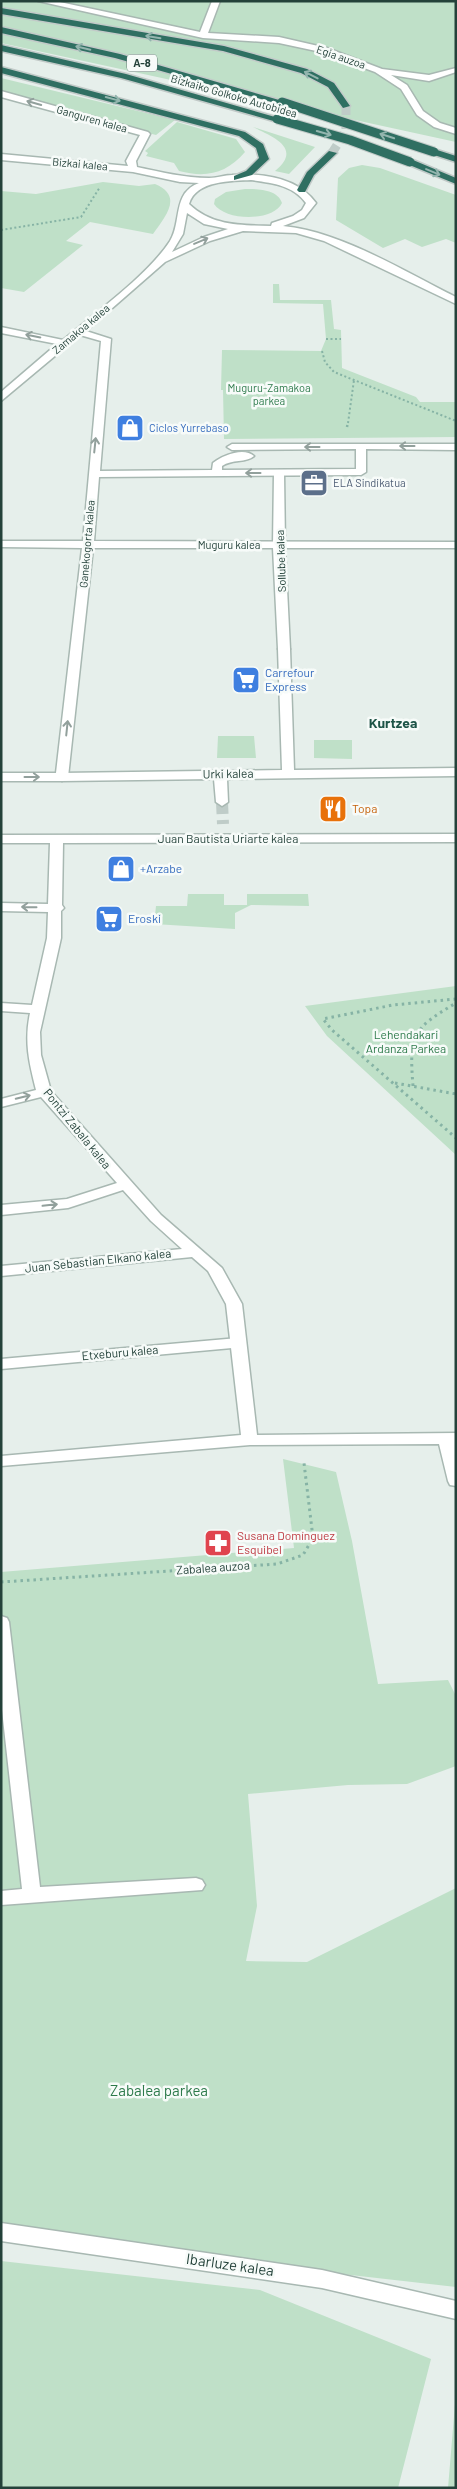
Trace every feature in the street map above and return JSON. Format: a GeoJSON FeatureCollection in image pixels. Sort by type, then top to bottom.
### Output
{"type":"FeatureCollection","features":[{"type":"Feature","properties":{"kind":"highway"},"geometry":{"type":"LineString","coordinates":[[1,11],[224,49],[286,66],[304,71],[331,85],[346,106]]}},
{"type":"Feature","properties":{"kind":"highway","name":"Bizkaiko Golkoko Autobidea"},"geometry":{"type":"LineString","coordinates":[[1,30],[117,56],[282,102],[456,159]]}},
{"type":"Feature","properties":{"kind":"highway","name":"Bizkaiko Golkoko Autobidea"},"geometry":{"type":"LineString","coordinates":[[1,48],[123,76],[350,140],[456,181]]}},
{"type":"Feature","properties":{"kind":"highway"},"geometry":{"type":"LineString","coordinates":[[1,70],[242,134],[257,142],[264,151],[264,159],[249,173],[237,178]]}},
{"type":"Feature","properties":{"kind":"highway"},"geometry":{"type":"LineString","coordinates":[[302,190],[310,174],[332,153]]}},
{"type":"Feature","properties":{"kind":"street","name":"Egia auzoa"},"geometry":{"type":"LineString","coordinates":[[42,1],[203,35],[279,40],[324,50],[378,70],[404,87],[420,113],[437,124],[456,131]]}},
{"type":"Feature","properties":{"kind":"street"},"geometry":{"type":"LineString","coordinates":[[203,35],[216,1]]}},
{"type":"Feature","properties":{"kind":"street"},"geometry":{"type":"LineString","coordinates":[[378,70],[429,78],[454,70]]}},
{"type":"Feature","properties":{"kind":"street","name":"Ganguren kalea"},"geometry":{"type":"LineString","coordinates":[[1,94],[145,134],[131,160],[133,169]]}},
{"type":"Feature","properties":{"kind":"street","name":"Bizkai kalea"},"geometry":{"type":"LineString","coordinates":[[1,157],[133,169],[158,175],[217,181]]}},
{"type":"Feature","properties":{"kind":"street","name":"Bizkai kalea"},"geometry":{"type":"LineString","coordinates":[[158,175],[181,185],[190,194],[194,189],[217,181],[237,178],[275,180],[302,190]]}},
{"type":"Feature","properties":{"kind":"street"},"geometry":{"type":"LineString","coordinates":[[302,190],[308,195],[313,218],[326,236]]}},
{"type":"Feature","properties":{"kind":"street"},"geometry":{"type":"LineString","coordinates":[[190,194],[186,197],[185,205],[191,213],[204,220],[242,228],[283,228],[326,236],[456,301]]}},
{"type":"Feature","properties":{"kind":"street","name":"Zamakoa kalea"},"geometry":{"type":"LineString","coordinates":[[162,260],[180,232],[185,205]]}},
{"type":"Feature","properties":{"kind":"street"},"geometry":{"type":"LineString","coordinates":[[263,227],[283,224],[298,218],[313,218]]}},
{"type":"Feature","properties":{"kind":"street","name":"Zamakoa kalea"},"geometry":{"type":"LineString","coordinates":[[1,398],[162,260],[207,239],[242,228]]}},
{"type":"Feature","properties":{"kind":"street"},"geometry":{"type":"LineString","coordinates":[[1,330],[65,343]]}},
{"type":"Feature","properties":{"kind":"street","name":"Ganekogorta kalea"},"geometry":{"type":"LineString","coordinates":[[62,777],[88,544],[106,339],[79,332]]}},
{"type":"Feature","properties":{"kind":"street"},"geometry":{"type":"LineString","coordinates":[[93,474],[361,472],[361,446]]}},
{"type":"Feature","properties":{"kind":"street"},"geometry":{"type":"LineString","coordinates":[[232,447],[456,446]]}},
{"type":"Feature","properties":{"kind":"street"},"geometry":{"type":"LineString","coordinates":[[217,473],[217,465],[224,459],[235,456],[275,456]]}},
{"type":"Feature","properties":{"kind":"street","name":"Sollube kalea"},"geometry":{"type":"LineString","coordinates":[[279,473],[279,545],[288,773]]}},
{"type":"Feature","properties":{"kind":"street","name":"Muguru kalea"},"geometry":{"type":"LineString","coordinates":[[1,544],[456,545]]}},
{"type":"Feature","properties":{"kind":"street","name":"Urki kalea"},"geometry":{"type":"LineString","coordinates":[[1,777],[456,772]]}},
{"type":"Feature","properties":{"kind":"street"},"geometry":{"type":"LineString","coordinates":[[220,774],[222,802]]}},
{"type":"Feature","properties":{"kind":"street","name":"Juan Bautista Uriarte kalea"},"geometry":{"type":"LineString","coordinates":[[1,839],[456,838]]}},
{"type":"Feature","properties":{"kind":"street","name":"Pontzi Zabala kalea"},"geometry":{"type":"LineString","coordinates":[[57,839],[55,870],[57,908],[54,938],[33,1032],[34,1054],[44,1092],[156,1218],[214,1268],[234,1304],[238,1343]]}},
{"type":"Feature","properties":{"kind":"street"},"geometry":{"type":"LineString","coordinates":[[1,907],[57,908]]}},
{"type":"Feature","properties":{"kind":"street"},"geometry":{"type":"LineString","coordinates":[[1,1007],[38,1010]]}},
{"type":"Feature","properties":{"kind":"street"},"geometry":{"type":"LineString","coordinates":[[1,1103],[44,1092]]}},
{"type":"Feature","properties":{"kind":"street"},"geometry":{"type":"LineString","coordinates":[[1,1210],[68,1203],[125,1185]]}},
{"type":"Feature","properties":{"kind":"street","name":"Juan Sebastian Elkano kalea"},"geometry":{"type":"LineString","coordinates":[[1,1271],[195,1252]]}},
{"type":"Feature","properties":{"kind":"street"},"geometry":{"type":"LineString","coordinates":[[238,1343],[250,1440]]}},
{"type":"Feature","properties":{"kind":"street","name":"Etxeburu kalea"},"geometry":{"type":"LineString","coordinates":[[1,1364],[238,1343]]}},
{"type":"Feature","properties":{"kind":"street"},"geometry":{"type":"LineString","coordinates":[[1,1460],[250,1440],[451,1438],[456,1482]]}},
{"type":"Feature","properties":{"kind":"street"},"geometry":{"type":"LineString","coordinates":[[1,1622],[32,1895]]}},
{"type":"Feature","properties":{"kind":"street"},"geometry":{"type":"LineString","coordinates":[[1,1898],[196,1885]]}},
{"type":"Feature","properties":{"kind":"street","name":"Ibarluze kalea"},"geometry":{"type":"LineString","coordinates":[[1,2232],[322,2279],[456,2310]]}},
{"type":"Feature","properties":{"kind":"path"},"geometry":{"type":"LineString","coordinates":[[1,230],[81,216],[108,177],[109,167]]}},
{"type":"Feature","properties":{"kind":"path"},"geometry":{"type":"LineString","coordinates":[[326,339],[341,339]]}},
{"type":"Feature","properties":{"kind":"path"},"geometry":{"type":"LineString","coordinates":[[322,351],[325,362],[334,372],[456,421]]}},
{"type":"Feature","properties":{"kind":"path"},"geometry":{"type":"LineString","coordinates":[[456,999],[393,1005],[323,1019],[332,1030],[456,1138]]}},
{"type":"Feature","properties":{"kind":"path"},"geometry":{"type":"LineString","coordinates":[[413,1086],[411,1063],[413,1040],[422,1023],[456,1003]]}},
{"type":"Feature","properties":{"kind":"path"},"geometry":{"type":"LineString","coordinates":[[394,1083],[456,1094]]}},
{"type":"Feature","properties":{"kind":"path","name":"Zabalea auzoa"},"geometry":{"type":"LineString","coordinates":[[1,1582],[276,1564],[302,1555],[313,1538],[304,1460],[313,1439]]}},
{"type":"Feature","properties":{"kind":"green space"},"geometry":{"type":"Polygon","coordinates":[[[1,1],[456,1],[456,142],[1,43],[1,1]]]}},
{"type":"Feature","properties":{"kind":"green space"},"geometry":{"type":"Polygon","coordinates":[[[1,78],[175,120],[156,135],[1,95],[1,78]]]}},
{"type":"Feature","properties":{"kind":"green space"},"geometry":{"type":"Polygon","coordinates":[[[177,122],[236,139],[245,152],[223,170],[207,174],[179,171],[174,163],[146,156],[148,153],[145,151],[177,122]]]}},
{"type":"Feature","properties":{"kind":"green space"},"geometry":{"type":"Polygon","coordinates":[[[253,127],[315,147],[289,174],[275,171],[283,163],[286,150],[276,139],[253,127]]]}},
{"type":"Feature","properties":{"kind":"green space"},"geometry":{"type":"Polygon","coordinates":[[[362,165],[380,168],[456,195],[456,243],[446,239],[422,247],[405,239],[383,248],[336,220],[338,178],[349,168],[362,165]]]}},
{"type":"Feature","properties":{"kind":"green space"},"geometry":{"type":"Polygon","coordinates":[[[103,182],[139,186],[155,184],[169,194],[170,201],[167,214],[153,234],[90,222],[66,241],[83,245],[24,292],[1,288],[1,191],[36,194],[103,182]]]}},
{"type":"Feature","properties":{"kind":"green space"},"geometry":{"type":"Polygon","coordinates":[[[245,189],[272,192],[280,198],[282,203],[269,214],[249,217],[228,214],[214,204],[215,199],[226,192],[245,189]]]}},
{"type":"Feature","properties":{"kind":"green space","name":"Muguru-Zamakoa parkea"},"geometry":{"type":"Polygon","coordinates":[[[273,284],[279,284],[280,300],[331,300],[334,329],[341,330],[342,368],[416,397],[420,402],[456,402],[456,437],[224,439],[223,390],[221,390],[222,350],[321,351],[326,339],[323,304],[273,303],[273,284]]]}},
{"type":"Feature","properties":{"kind":"green space"},"geometry":{"type":"Polygon","coordinates":[[[218,736],[254,736],[256,758],[217,758],[218,736]]]}},
{"type":"Feature","properties":{"kind":"green space"},"geometry":{"type":"Polygon","coordinates":[[[314,740],[352,740],[352,759],[314,758],[314,740]]]}},
{"type":"Feature","properties":{"kind":"green space"},"geometry":{"type":"Polygon","coordinates":[[[188,894],[224,894],[224,905],[247,905],[247,894],[308,894],[309,906],[251,905],[235,913],[235,929],[154,924],[156,906],[187,906],[188,894]]]}},
{"type":"Feature","properties":{"kind":"green space","name":"Lehendakari Ardanza Parkea"},"geometry":{"type":"Polygon","coordinates":[[[456,986],[456,1155],[327,1036],[305,1006],[456,986]]]}},
{"type":"Feature","properties":{"kind":"green space","name":"Zabalea parkea"},"geometry":{"type":"Polygon","coordinates":[[[283,1459],[336,1472],[352,1541],[378,1684],[448,1680],[456,1696],[456,1766],[407,1784],[348,1785],[248,1794],[257,1906],[246,1961],[307,1962],[456,1888],[456,2287],[220,2260],[1,2225],[1,1572],[294,1548],[283,1459]]]}},
{"type":"Feature","properties":{"kind":"green space"},"geometry":{"type":"Polygon","coordinates":[[[1,2261],[260,2290],[431,2359],[398,2488],[1,2488],[1,2261]]]}},
{"type":"Feature","properties":{"kind":"green space"},"geometry":{"type":"Polygon","coordinates":[[[456,2392],[456,2488],[448,2488],[456,2392]]]}},
{"type":"Feature","properties":{"kind":"tunnel"},"geometry":{"type":"LineString","coordinates":[[332,153],[346,131],[346,106]]}},
{"type":"Feature","properties":{"kind":"tunnel"},"geometry":{"type":"LineString","coordinates":[[222,802],[223,824]]}},
{"type":"Feature","properties":{"kind":"place","name":"Ciclos Yurrebaso"},"geometry":{"type":"Point","coordinates":[130,428]}},
{"type":"Feature","properties":{"kind":"place","name":"ELA Sindikatua"},"geometry":{"type":"Point","coordinates":[314,483]}},
{"type":"Feature","properties":{"kind":"place","name":"Carrefour Express"},"geometry":{"type":"Point","coordinates":[246,680]}},
{"type":"Feature","properties":{"kind":"place","name":"Topa"},"geometry":{"type":"Point","coordinates":[333,809]}},
{"type":"Feature","properties":{"kind":"place","name":"+Arzabe"},"geometry":{"type":"Point","coordinates":[121,869]}},
{"type":"Feature","properties":{"kind":"place","name":"Eroski"},"geometry":{"type":"Point","coordinates":[109,919]}},
{"type":"Feature","properties":{"kind":"place","name":"Susana Domínguez Esquibel"},"geometry":{"type":"Point","coordinates":[218,1543]}},
{"type":"Feature","properties":{"kind":"district","name":"Kurtzea"},"geometry":{"type":"Point","coordinates":[393,723]}}]}
